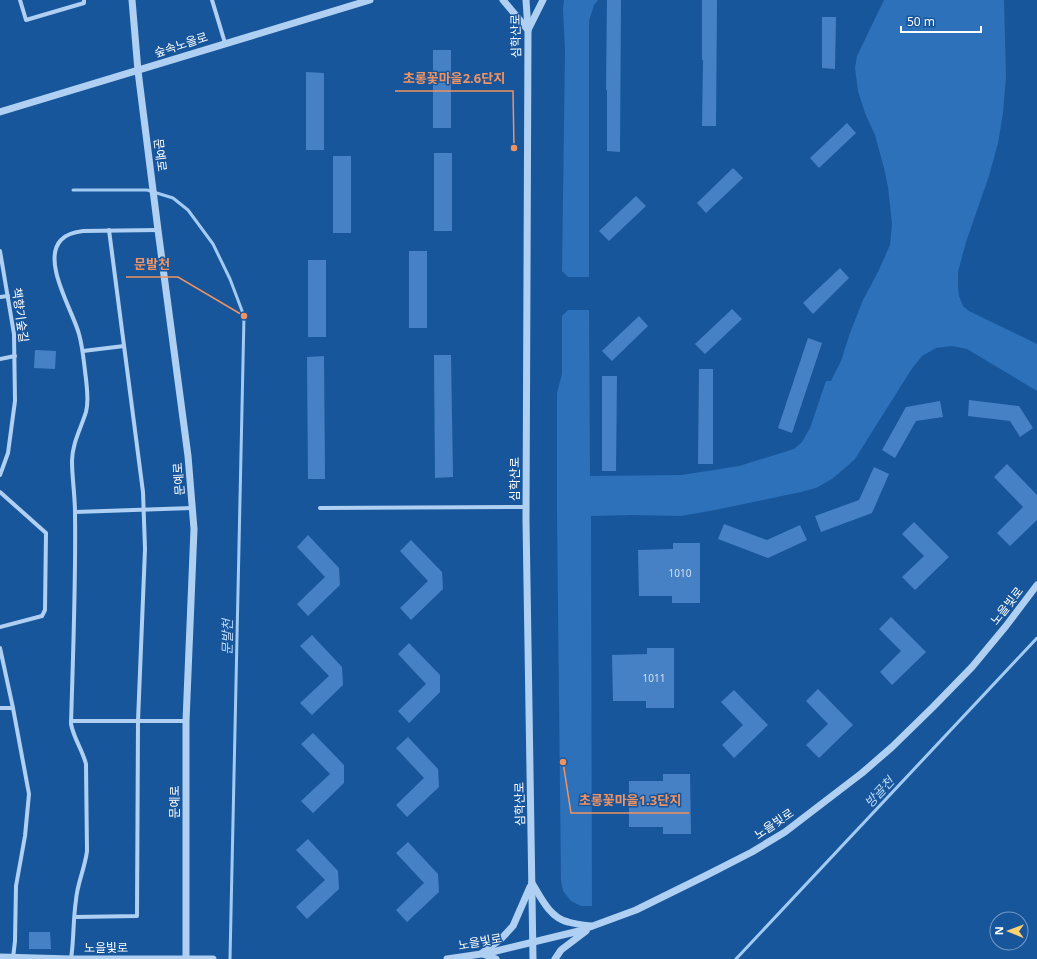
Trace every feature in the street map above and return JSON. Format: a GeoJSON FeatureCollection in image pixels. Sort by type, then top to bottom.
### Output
{"type":"FeatureCollection","features":[{"type":"Feature","properties":{"kind":"street"},"geometry":{"type":"LineString","coordinates":[[20,0],[26,20],[84,3],[84,0]]}},
{"type":"Feature","properties":{"kind":"street","name":"문예로"},"geometry":{"type":"LineString","coordinates":[[132,0],[138,71],[188,456],[194,529],[186,721],[186,959]]}},
{"type":"Feature","properties":{"kind":"street"},"geometry":{"type":"LineString","coordinates":[[212,0],[225,43]]}},
{"type":"Feature","properties":{"kind":"street","name":"숲속노을로"},"geometry":{"type":"LineString","coordinates":[[0,112],[370,0]]}},
{"type":"Feature","properties":{"kind":"street"},"geometry":{"type":"LineString","coordinates":[[503,0],[528,30],[543,0]]}},
{"type":"Feature","properties":{"kind":"street","name":"심학산로"},"geometry":{"type":"LineString","coordinates":[[526,0],[528,30],[526,507],[533,959]]}},
{"type":"Feature","properties":{"kind":"street"},"geometry":{"type":"LineString","coordinates":[[75,916],[137,916],[138,721],[145,556],[144,509],[141,466],[108,230]]}},
{"type":"Feature","properties":{"kind":"street"},"geometry":{"type":"LineString","coordinates":[[71,959],[74,943],[76,899],[87,852],[87,772],[84,755],[74,735],[71,721],[75,512],[72,462],[73,452],[86,411],[88,392],[79,334],[55,270],[56,247],[60,240],[66,236],[83,231],[158,230]]}},
{"type":"Feature","properties":{"kind":"street","name":"책향기숲길"},"geometry":{"type":"LineString","coordinates":[[0,251],[14,334],[15,356],[15,401],[8,453],[0,475]]}},
{"type":"Feature","properties":{"kind":"street"},"geometry":{"type":"LineString","coordinates":[[0,297],[8,296]]}},
{"type":"Feature","properties":{"kind":"street"},"geometry":{"type":"LineString","coordinates":[[82,351],[124,346]]}},
{"type":"Feature","properties":{"kind":"street"},"geometry":{"type":"LineString","coordinates":[[0,359],[15,356]]}},
{"type":"Feature","properties":{"kind":"street"},"geometry":{"type":"LineString","coordinates":[[0,492],[46,533],[45,610],[42,616],[0,627]]}},
{"type":"Feature","properties":{"kind":"street"},"geometry":{"type":"LineString","coordinates":[[320,508],[526,507]]}},
{"type":"Feature","properties":{"kind":"street"},"geometry":{"type":"LineString","coordinates":[[75,512],[192,508]]}},
{"type":"Feature","properties":{"kind":"street","name":"노을빛로"},"geometry":{"type":"LineString","coordinates":[[447,959],[481,954],[579,931],[636,910],[752,852],[784,832],[862,773],[892,746],[972,667],[1037,585]]}},
{"type":"Feature","properties":{"kind":"street"},"geometry":{"type":"LineString","coordinates":[[0,648],[29,794],[25,836],[16,886],[14,958]]}},
{"type":"Feature","properties":{"kind":"street"},"geometry":{"type":"LineString","coordinates":[[0,708],[13,708]]}},
{"type":"Feature","properties":{"kind":"street"},"geometry":{"type":"LineString","coordinates":[[71,721],[186,721]]}},
{"type":"Feature","properties":{"kind":"street"},"geometry":{"type":"LineString","coordinates":[[532,883],[546,906],[556,916],[567,922],[593,926]]}},
{"type":"Feature","properties":{"kind":"street"},"geometry":{"type":"LineString","coordinates":[[481,954],[501,939],[513,926],[532,883]]}},
{"type":"Feature","properties":{"kind":"street"},"geometry":{"type":"LineString","coordinates":[[555,959],[561,950],[593,926]]}},
{"type":"Feature","properties":{"kind":"street"},"geometry":{"type":"LineString","coordinates":[[481,954],[496,959]]}},
{"type":"Feature","properties":{"kind":"street","name":"노을빛로"},"geometry":{"type":"LineString","coordinates":[[0,957],[71,959],[212,959]]}},
{"type":"Feature","properties":{"kind":"shaded area"},"geometry":{"type":"Polygon","coordinates":[[[564,0],[598,0],[594,5],[589,21],[589,277],[568,277],[562,271],[565,50],[564,0]]]}},
{"type":"Feature","properties":{"kind":"shaded area"},"geometry":{"type":"Polygon","coordinates":[[[884,0],[1004,0],[1006,76],[1003,113],[998,143],[989,176],[966,242],[958,272],[958,286],[959,296],[963,306],[969,311],[1037,344],[1037,391],[967,349],[952,346],[936,348],[922,356],[911,370],[855,459],[832,479],[816,488],[681,516],[591,516],[592,906],[581,906],[571,901],[563,891],[561,880],[557,393],[562,374],[562,316],[568,310],[589,310],[590,476],[682,475],[739,466],[794,449],[802,442],[810,428],[826,381],[831,381],[841,361],[863,300],[890,245],[892,224],[888,187],[875,135],[865,113],[858,91],[855,68],[857,56],[884,0]]]}},
{"type":"Feature","properties":{"kind":"building"},"geometry":{"type":"Polygon","coordinates":[[[607,0],[621,0],[620,152],[607,151],[607,0]]]}},
{"type":"Feature","properties":{"kind":"building"},"geometry":{"type":"Polygon","coordinates":[[[702,0],[717,0],[716,126],[702,126],[702,0]]]}},
{"type":"Feature","properties":{"kind":"building"},"geometry":{"type":"Polygon","coordinates":[[[822,17],[836,17],[835,69],[822,68],[822,17]]]}},
{"type":"Feature","properties":{"kind":"building"},"geometry":{"type":"Polygon","coordinates":[[[433,50],[451,50],[451,128],[433,128],[433,50]]]}},
{"type":"Feature","properties":{"kind":"building"},"geometry":{"type":"Polygon","coordinates":[[[306,72],[324,73],[324,150],[306,150],[306,72]]]}},
{"type":"Feature","properties":{"kind":"building"},"geometry":{"type":"Polygon","coordinates":[[[847,123],[856,133],[819,168],[810,158],[847,123]]]}},
{"type":"Feature","properties":{"kind":"building"},"geometry":{"type":"Polygon","coordinates":[[[434,153],[452,153],[452,231],[434,231],[434,153]]]}},
{"type":"Feature","properties":{"kind":"building"},"geometry":{"type":"Polygon","coordinates":[[[333,156],[351,156],[351,233],[333,233],[333,156]]]}},
{"type":"Feature","properties":{"kind":"building"},"geometry":{"type":"Polygon","coordinates":[[[733,168],[743,178],[706,213],[697,203],[733,168]]]}},
{"type":"Feature","properties":{"kind":"building"},"geometry":{"type":"Polygon","coordinates":[[[636,196],[646,206],[609,241],[599,231],[636,196]]]}},
{"type":"Feature","properties":{"kind":"building"},"geometry":{"type":"Polygon","coordinates":[[[409,251],[427,251],[427,328],[409,328],[409,251]]]}},
{"type":"Feature","properties":{"kind":"building"},"geometry":{"type":"Polygon","coordinates":[[[308,260],[326,260],[326,337],[308,337],[308,260]]]}},
{"type":"Feature","properties":{"kind":"building"},"geometry":{"type":"Polygon","coordinates":[[[840,268],[849,278],[813,314],[803,303],[840,268]]]}},
{"type":"Feature","properties":{"kind":"building"},"geometry":{"type":"Polygon","coordinates":[[[732,309],[742,319],[705,354],[695,344],[732,309]]]}},
{"type":"Feature","properties":{"kind":"building"},"geometry":{"type":"Polygon","coordinates":[[[639,316],[648,326],[612,361],[602,351],[639,316]]]}},
{"type":"Feature","properties":{"kind":"building"},"geometry":{"type":"Polygon","coordinates":[[[808,338],[822,343],[792,433],[778,428],[808,338]]]}},
{"type":"Feature","properties":{"kind":"building"},"geometry":{"type":"Polygon","coordinates":[[[35,350],[56,351],[55,369],[34,368],[35,350]]]}},
{"type":"Feature","properties":{"kind":"building"},"geometry":{"type":"Polygon","coordinates":[[[434,355],[451,355],[453,477],[435,478],[434,355]]]}},
{"type":"Feature","properties":{"kind":"building"},"geometry":{"type":"Polygon","coordinates":[[[324,356],[325,479],[308,479],[307,357],[324,356]]]}},
{"type":"Feature","properties":{"kind":"building"},"geometry":{"type":"Polygon","coordinates":[[[699,369],[713,369],[713,464],[698,464],[699,369]]]}},
{"type":"Feature","properties":{"kind":"building"},"geometry":{"type":"Polygon","coordinates":[[[602,376],[617,376],[616,471],[602,471],[602,376]]]}},
{"type":"Feature","properties":{"kind":"building"},"geometry":{"type":"Polygon","coordinates":[[[969,400],[1019,406],[1033,428],[1020,437],[1010,421],[968,416],[969,400]]]}},
{"type":"Feature","properties":{"kind":"building"},"geometry":{"type":"Polygon","coordinates":[[[940,401],[943,417],[916,421],[895,458],[882,450],[906,407],[940,401]]]}},
{"type":"Feature","properties":{"kind":"building"},"geometry":{"type":"Polygon","coordinates":[[[1007,464],[1037,495],[1037,520],[1010,546],[997,533],[1023,507],[994,477],[1007,464]]]}},
{"type":"Feature","properties":{"kind":"building"},"geometry":{"type":"Polygon","coordinates":[[[874,467],[889,474],[872,513],[821,532],[815,516],[859,500],[874,467]]]}},
{"type":"Feature","properties":{"kind":"building"},"geometry":{"type":"Polygon","coordinates":[[[914,522],[949,557],[915,590],[902,577],[924,556],[902,534],[914,522]]]}},
{"type":"Feature","properties":{"kind":"building"},"geometry":{"type":"Polygon","coordinates":[[[724,524],[767,540],[800,525],[807,540],[768,558],[718,539],[724,524]]]}},
{"type":"Feature","properties":{"kind":"building"},"geometry":{"type":"Polygon","coordinates":[[[308,535],[339,568],[340,585],[308,616],[297,604],[325,577],[297,547],[308,535]]]}},
{"type":"Feature","properties":{"kind":"building"},"geometry":{"type":"Polygon","coordinates":[[[411,540],[442,572],[443,589],[411,620],[400,608],[428,581],[400,551],[411,540]]]}},
{"type":"Feature","properties":{"kind":"building"},"geometry":{"type":"Polygon","coordinates":[[[673,543],[700,543],[700,603],[672,603],[672,596],[639,596],[638,550],[673,549],[673,543]]]}},
{"type":"Feature","properties":{"kind":"building"},"geometry":{"type":"Polygon","coordinates":[[[891,617],[926,652],[892,685],[880,672],[901,651],[879,629],[891,617]]]}},
{"type":"Feature","properties":{"kind":"building"},"geometry":{"type":"Polygon","coordinates":[[[312,635],[342,667],[343,685],[312,715],[300,703],[329,676],[300,646],[312,635]]]}},
{"type":"Feature","properties":{"kind":"building"},"geometry":{"type":"Polygon","coordinates":[[[409,643],[440,675],[440,692],[409,723],[398,711],[426,684],[398,654],[409,643]]]}},
{"type":"Feature","properties":{"kind":"building"},"geometry":{"type":"Polygon","coordinates":[[[647,648],[674,648],[674,708],[646,708],[646,701],[613,701],[612,655],[647,654],[647,648]]]}},
{"type":"Feature","properties":{"kind":"building"},"geometry":{"type":"Polygon","coordinates":[[[818,689],[853,725],[819,758],[806,745],[828,724],[806,701],[818,689]]]}},
{"type":"Feature","properties":{"kind":"building"},"geometry":{"type":"Polygon","coordinates":[[[734,690],[768,725],[734,758],[722,745],[743,725],[721,702],[734,690]]]}},
{"type":"Feature","properties":{"kind":"building"},"geometry":{"type":"Polygon","coordinates":[[[313,733],[344,765],[344,783],[313,813],[301,801],[330,774],[301,744],[313,733]]]}},
{"type":"Feature","properties":{"kind":"building"},"geometry":{"type":"Polygon","coordinates":[[[408,737],[438,769],[439,787],[407,817],[396,805],[424,778],[396,748],[408,737]]]}},
{"type":"Feature","properties":{"kind":"building"},"geometry":{"type":"Polygon","coordinates":[[[663,774],[690,774],[691,834],[663,834],[663,827],[629,827],[629,781],[663,781],[663,774]]]}},
{"type":"Feature","properties":{"kind":"building"},"geometry":{"type":"Polygon","coordinates":[[[308,839],[338,871],[339,889],[307,919],[296,907],[325,880],[296,850],[308,839]]]}},
{"type":"Feature","properties":{"kind":"building"},"geometry":{"type":"Polygon","coordinates":[[[408,842],[438,874],[439,892],[407,922],[396,910],[424,883],[396,853],[408,842]]]}},
{"type":"Feature","properties":{"kind":"building"},"geometry":{"type":"Polygon","coordinates":[[[29,932],[50,932],[51,949],[29,949],[29,932]]]}},
{"type":"Feature","properties":{"kind":"waterway","name":"문발천"},"geometry":{"type":"LineString","coordinates":[[73,190],[147,190],[173,198],[188,210],[213,244],[230,279],[244,316],[230,959]]}},
{"type":"Feature","properties":{"kind":"waterway","name":"방골천"},"geometry":{"type":"LineString","coordinates":[[736,959],[1037,638]]}},
{"type":"Feature","properties":{"kind":"place","name":"초롱꽃마을2.6단지"},"geometry":{"type":"Point","coordinates":[514,148]}},
{"type":"Feature","properties":{"kind":"place","name":"문발천"},"geometry":{"type":"Point","coordinates":[244,316]}},
{"type":"Feature","properties":{"kind":"place","name":"초롱꽃마을1.3단지"},"geometry":{"type":"Point","coordinates":[563,762]}}]}
